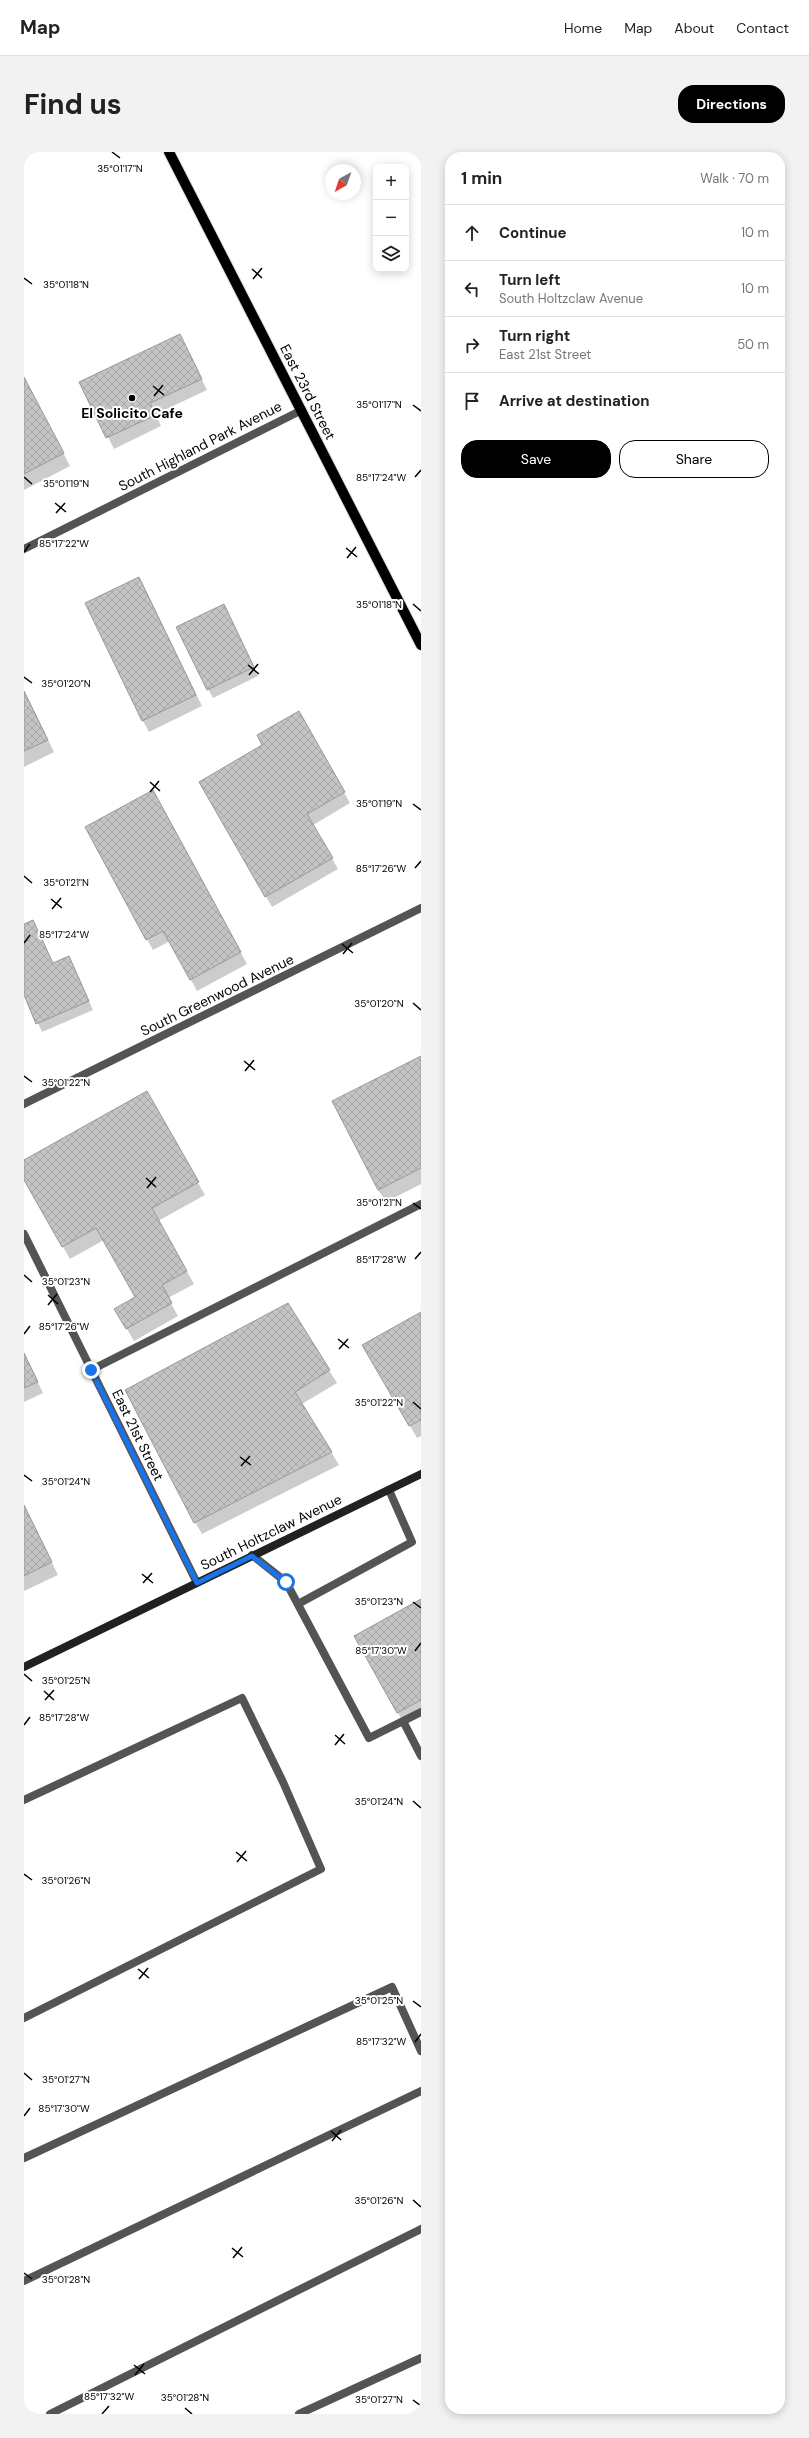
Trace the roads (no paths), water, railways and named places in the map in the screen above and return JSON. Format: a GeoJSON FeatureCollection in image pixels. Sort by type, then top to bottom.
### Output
{"type":"FeatureCollection","features":[{"type":"Feature","properties":{"kind":"main road","name":"East 23rd Street"},"geometry":{"type":"LineString","coordinates":[[169,152],[421,645]]}},
{"type":"Feature","properties":{"kind":"main road","name":"South Holtzclaw Avenue"},"geometry":{"type":"LineString","coordinates":[[24,1667],[421,1474]]}},
{"type":"Feature","properties":{"kind":"street","name":"South Highland Park Avenue"},"geometry":{"type":"LineString","coordinates":[[24,549],[302,410]]}},
{"type":"Feature","properties":{"kind":"street","name":"South Greenwood Avenue"},"geometry":{"type":"LineString","coordinates":[[24,1104],[421,908]]}},
{"type":"Feature","properties":{"kind":"street"},"geometry":{"type":"LineString","coordinates":[[91,1370],[421,1204]]}},
{"type":"Feature","properties":{"kind":"street","name":"East 21st Street"},"geometry":{"type":"LineString","coordinates":[[24,1234],[197,1583]]}},
{"type":"Feature","properties":{"kind":"street"},"geometry":{"type":"LineString","coordinates":[[298,1604],[412,1542],[389,1490]]}},
{"type":"Feature","properties":{"kind":"street"},"geometry":{"type":"LineString","coordinates":[[252,1556],[286,1582],[370,1738],[421,1712]]}},
{"type":"Feature","properties":{"kind":"street"},"geometry":{"type":"LineString","coordinates":[[24,1800],[242,1698],[283,1782],[321,1869],[24,2018]]}},
{"type":"Feature","properties":{"kind":"street"},"geometry":{"type":"LineString","coordinates":[[403,1721],[421,1756]]}},
{"type":"Feature","properties":{"kind":"street"},"geometry":{"type":"LineString","coordinates":[[24,2158],[392,1987],[421,2050]]}},
{"type":"Feature","properties":{"kind":"street"},"geometry":{"type":"LineString","coordinates":[[24,2281],[421,2091]]}},
{"type":"Feature","properties":{"kind":"street"},"geometry":{"type":"LineString","coordinates":[[50,2414],[421,2229]]}},
{"type":"Feature","properties":{"kind":"street"},"geometry":{"type":"LineString","coordinates":[[299,2414],[421,2358]]}},
{"type":"Feature","properties":{"kind":"place","name":"El Solicito Cafe"},"geometry":{"type":"Point","coordinates":[132,398]}}]}
